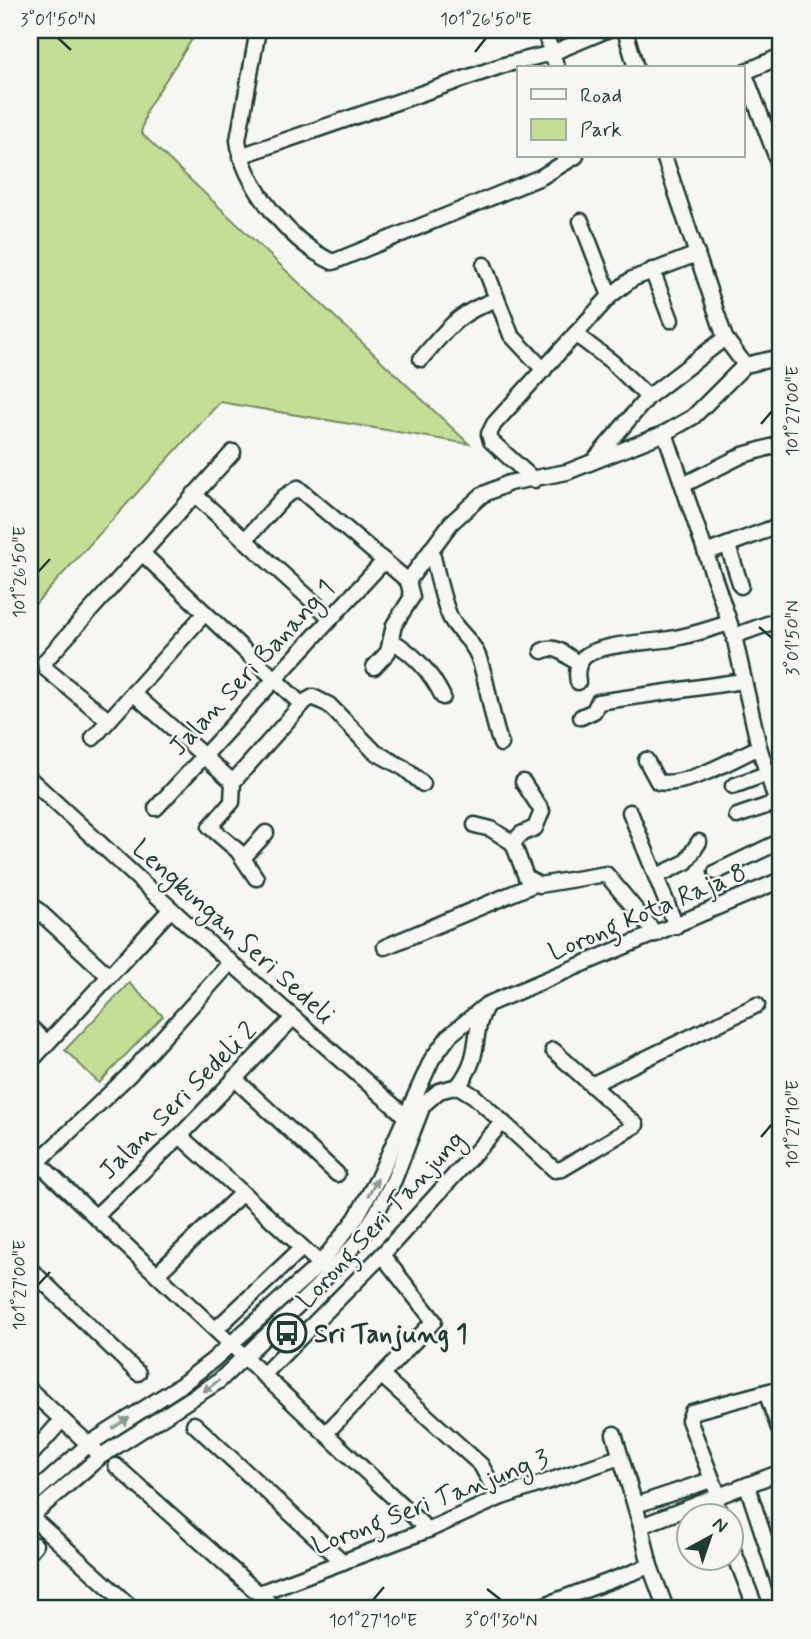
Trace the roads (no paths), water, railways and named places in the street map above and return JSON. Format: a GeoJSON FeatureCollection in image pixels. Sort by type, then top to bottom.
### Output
{"type":"FeatureCollection","features":[{"type":"Feature","properties":{"kind":"street"},"geometry":{"type":"LineString","coordinates":[[258,30],[238,140],[240,156],[258,192],[275,213],[316,252],[333,261],[541,177],[573,158]]}},
{"type":"Feature","properties":{"kind":"street"},"geometry":{"type":"LineString","coordinates":[[544,30],[556,66]]}},
{"type":"Feature","properties":{"kind":"street"},"geometry":{"type":"LineString","coordinates":[[240,156],[464,78],[552,53],[607,30]]}},
{"type":"Feature","properties":{"kind":"street"},"geometry":{"type":"LineString","coordinates":[[625,30],[635,66]]}},
{"type":"Feature","properties":{"kind":"street"},"geometry":{"type":"LineString","coordinates":[[744,73],[781,56]]}},
{"type":"Feature","properties":{"kind":"street"},"geometry":{"type":"LineString","coordinates":[[744,76],[781,169]]}},
{"type":"Feature","properties":{"kind":"street"},"geometry":{"type":"LineString","coordinates":[[665,158],[725,338],[746,365]]}},
{"type":"Feature","properties":{"kind":"street"},"geometry":{"type":"LineString","coordinates":[[581,221],[610,296]]}},
{"type":"Feature","properties":{"kind":"street"},"geometry":{"type":"LineString","coordinates":[[534,480],[497,448],[489,435],[494,424],[610,296],[632,279],[697,254]]}},
{"type":"Feature","properties":{"kind":"street"},"geometry":{"type":"LineString","coordinates":[[484,265],[510,335],[544,370]]}},
{"type":"Feature","properties":{"kind":"street"},"geometry":{"type":"LineString","coordinates":[[652,270],[671,320]]}},
{"type":"Feature","properties":{"kind":"street"},"geometry":{"type":"LineString","coordinates":[[421,359],[456,319],[470,309],[497,299]]}},
{"type":"Feature","properties":{"kind":"street"},"geometry":{"type":"LineString","coordinates":[[575,334],[612,362],[648,397]]}},
{"type":"Feature","properties":{"kind":"street"},"geometry":{"type":"LineString","coordinates":[[594,460],[648,397],[725,338]]}},
{"type":"Feature","properties":{"kind":"street"},"geometry":{"type":"LineString","coordinates":[[408,580],[451,523],[482,495],[509,483],[567,472],[665,433],[693,417],[746,365],[781,357]]}},
{"type":"Feature","properties":{"kind":"street"},"geometry":{"type":"LineString","coordinates":[[665,433],[718,549],[741,586]]}},
{"type":"Feature","properties":{"kind":"street"},"geometry":{"type":"LineString","coordinates":[[687,479],[743,455],[781,444]]}},
{"type":"Feature","properties":{"kind":"street"},"geometry":{"type":"LineString","coordinates":[[108,720],[46,668],[45,661],[233,452]]}},
{"type":"Feature","properties":{"kind":"street"},"geometry":{"type":"LineString","coordinates":[[245,540],[284,497],[298,488],[408,580],[412,597],[394,625],[388,652],[374,667]]}},
{"type":"Feature","properties":{"kind":"street"},"geometry":{"type":"LineString","coordinates":[[194,494],[330,617]]}},
{"type":"Feature","properties":{"kind":"street"},"geometry":{"type":"LineString","coordinates":[[718,549],[781,525]]}},
{"type":"Feature","properties":{"kind":"street"},"geometry":{"type":"LineString","coordinates":[[431,549],[450,619],[472,641],[479,659],[501,744]]}},
{"type":"Feature","properties":{"kind":"street"},"geometry":{"type":"LineString","coordinates":[[718,549],[731,630],[766,774],[778,809],[737,816]]}},
{"type":"Feature","properties":{"kind":"street"},"geometry":{"type":"LineString","coordinates":[[142,554],[302,705]]}},
{"type":"Feature","properties":{"kind":"street","name":"Jalan Seri Banang 1"},"geometry":{"type":"LineString","coordinates":[[156,808],[273,678],[384,561]]}},
{"type":"Feature","properties":{"kind":"street"},"geometry":{"type":"LineString","coordinates":[[93,738],[205,613]]}},
{"type":"Feature","properties":{"kind":"street"},"geometry":{"type":"LineString","coordinates":[[578,681],[575,671],[579,664],[585,656],[596,651],[731,630],[781,619]]}},
{"type":"Feature","properties":{"kind":"street"},"geometry":{"type":"LineString","coordinates":[[391,640],[415,657],[433,677],[443,697]]}},
{"type":"Feature","properties":{"kind":"street"},"geometry":{"type":"LineString","coordinates":[[542,651],[548,648],[559,649],[579,664]]}},
{"type":"Feature","properties":{"kind":"street"},"geometry":{"type":"LineString","coordinates":[[581,717],[594,711],[598,702],[743,681]]}},
{"type":"Feature","properties":{"kind":"street"},"geometry":{"type":"LineString","coordinates":[[133,693],[233,782]]}},
{"type":"Feature","properties":{"kind":"street"},"geometry":{"type":"LineString","coordinates":[[256,878],[243,858],[210,827],[232,802],[233,782],[302,705],[313,697],[320,698],[375,752],[404,768],[423,784]]}},
{"type":"Feature","properties":{"kind":"street"},"geometry":{"type":"LineString","coordinates":[[646,760],[658,782],[667,784],[705,772],[759,747]]}},
{"type":"Feature","properties":{"kind":"street"},"geometry":{"type":"LineString","coordinates":[[733,786],[766,774]]}},
{"type":"Feature","properties":{"kind":"street","name":"Lengkungan Seri Sedeli"},"geometry":{"type":"LineString","coordinates":[[30,779],[171,909],[411,1121]]}},
{"type":"Feature","properties":{"kind":"street"},"geometry":{"type":"LineString","coordinates":[[513,843],[521,834],[535,828],[541,818],[542,811],[523,782]]}},
{"type":"Feature","properties":{"kind":"street"},"geometry":{"type":"LineString","coordinates":[[630,812],[676,926]]}},
{"type":"Feature","properties":{"kind":"street"},"geometry":{"type":"LineString","coordinates":[[475,825],[491,829],[513,843],[526,877],[535,884]]}},
{"type":"Feature","properties":{"kind":"street"},"geometry":{"type":"LineString","coordinates":[[243,858],[266,833]]}},
{"type":"Feature","properties":{"kind":"street"},"geometry":{"type":"LineString","coordinates":[[716,872],[781,841]]}},
{"type":"Feature","properties":{"kind":"street"},"geometry":{"type":"LineString","coordinates":[[657,876],[687,862],[699,842]]}},
{"type":"Feature","properties":{"kind":"street"},"geometry":{"type":"LineString","coordinates":[[385,947],[535,884],[606,874],[656,934]]}},
{"type":"Feature","properties":{"kind":"street","name":"Lorong Kota Raja 8"},"geometry":{"type":"LineString","coordinates":[[411,1121],[417,1086],[432,1059],[456,1029],[486,1005],[781,880]]}},
{"type":"Feature","properties":{"kind":"street"},"geometry":{"type":"LineString","coordinates":[[30,903],[109,976]]}},
{"type":"Feature","properties":{"kind":"street"},"geometry":{"type":"LineString","coordinates":[[30,1062],[171,909]]}},
{"type":"Feature","properties":{"kind":"street"},"geometry":{"type":"LineString","coordinates":[[231,962],[129,1075],[34,1159],[428,1530]]}},
{"type":"Feature","properties":{"kind":"street"},"geometry":{"type":"LineString","coordinates":[[122,1606],[30,1517],[101,1456],[219,1381],[377,1212],[411,1121],[430,1097],[458,1086],[474,1062],[480,1017],[486,1005]]}},
{"type":"Feature","properties":{"kind":"street"},"geometry":{"type":"LineString","coordinates":[[593,1084],[757,1005]]}},
{"type":"Feature","properties":{"kind":"street","name":"Jalan Seri Sedeli 2"},"geometry":{"type":"LineString","coordinates":[[95,1217],[180,1136],[293,1018]]}},
{"type":"Feature","properties":{"kind":"street"},"geometry":{"type":"LineString","coordinates":[[30,1027],[47,1043]]}},
{"type":"Feature","properties":{"kind":"street"},"geometry":{"type":"LineString","coordinates":[[458,1086],[474,1096],[501,1124],[555,1170],[562,1169],[636,1125],[553,1050]]}},
{"type":"Feature","properties":{"kind":"street"},"geometry":{"type":"LineString","coordinates":[[234,1078],[337,1174]]}},
{"type":"Feature","properties":{"kind":"street","name":"Lorong Seri Tanjung"},"geometry":{"type":"LineString","coordinates":[[263,1376],[383,1255],[501,1124]]}},
{"type":"Feature","properties":{"kind":"street"},"geometry":{"type":"LineString","coordinates":[[180,1136],[325,1269]]}},
{"type":"Feature","properties":{"kind":"street"},"geometry":{"type":"LineString","coordinates":[[157,1274],[242,1193]]}},
{"type":"Feature","properties":{"kind":"street"},"geometry":{"type":"LineString","coordinates":[[216,1329],[302,1248]]}},
{"type":"Feature","properties":{"kind":"street"},"geometry":{"type":"LineString","coordinates":[[326,1433],[434,1321],[383,1255]]}},
{"type":"Feature","properties":{"kind":"street"},"geometry":{"type":"LineString","coordinates":[[30,1269],[138,1373]]}},
{"type":"Feature","properties":{"kind":"street"},"geometry":{"type":"LineString","coordinates":[[30,1497],[89,1444],[181,1385],[325,1269]]}},
{"type":"Feature","properties":{"kind":"street"},"geometry":{"type":"LineString","coordinates":[[382,1376],[481,1465],[499,1498]]}},
{"type":"Feature","properties":{"kind":"street"},"geometry":{"type":"LineString","coordinates":[[717,1502],[689,1420],[692,1412],[781,1388]]}},
{"type":"Feature","properties":{"kind":"street"},"geometry":{"type":"LineString","coordinates":[[30,1390],[101,1456]]}},
{"type":"Feature","properties":{"kind":"street"},"geometry":{"type":"LineString","coordinates":[[766,1392],[781,1434]]}},
{"type":"Feature","properties":{"kind":"street"},"geometry":{"type":"LineString","coordinates":[[30,1456],[62,1420]]}},
{"type":"Feature","properties":{"kind":"street"},"geometry":{"type":"LineString","coordinates":[[194,1424],[342,1562]]}},
{"type":"Feature","properties":{"kind":"street"},"geometry":{"type":"LineString","coordinates":[[614,1434],[636,1505],[650,1566],[666,1609]]}},
{"type":"Feature","properties":{"kind":"street","name":"Lorong Seri Tanjung 3"},"geometry":{"type":"LineString","coordinates":[[259,1593],[428,1530],[499,1498],[620,1457]]}},
{"type":"Feature","properties":{"kind":"street"},"geometry":{"type":"LineString","coordinates":[[116,1466],[276,1609]]}},
{"type":"Feature","properties":{"kind":"street"},"geometry":{"type":"LineString","coordinates":[[640,1526],[781,1472]]}},
{"type":"Feature","properties":{"kind":"street"},"geometry":{"type":"LineString","coordinates":[[636,1505],[711,1480]]}},
{"type":"Feature","properties":{"kind":"street"},"geometry":{"type":"LineString","coordinates":[[747,1485],[781,1590]]}},
{"type":"Feature","properties":{"kind":"street"},"geometry":{"type":"LineString","coordinates":[[534,1609],[562,1604],[650,1566]]}},
{"type":"Feature","properties":{"kind":"street"},"geometry":{"type":"LineString","coordinates":[[742,1572],[756,1609]]}},
{"type":"Feature","properties":{"kind":"place","name":"Sri Tanjung 1"},"geometry":{"type":"Point","coordinates":[287,1333]}}]}
